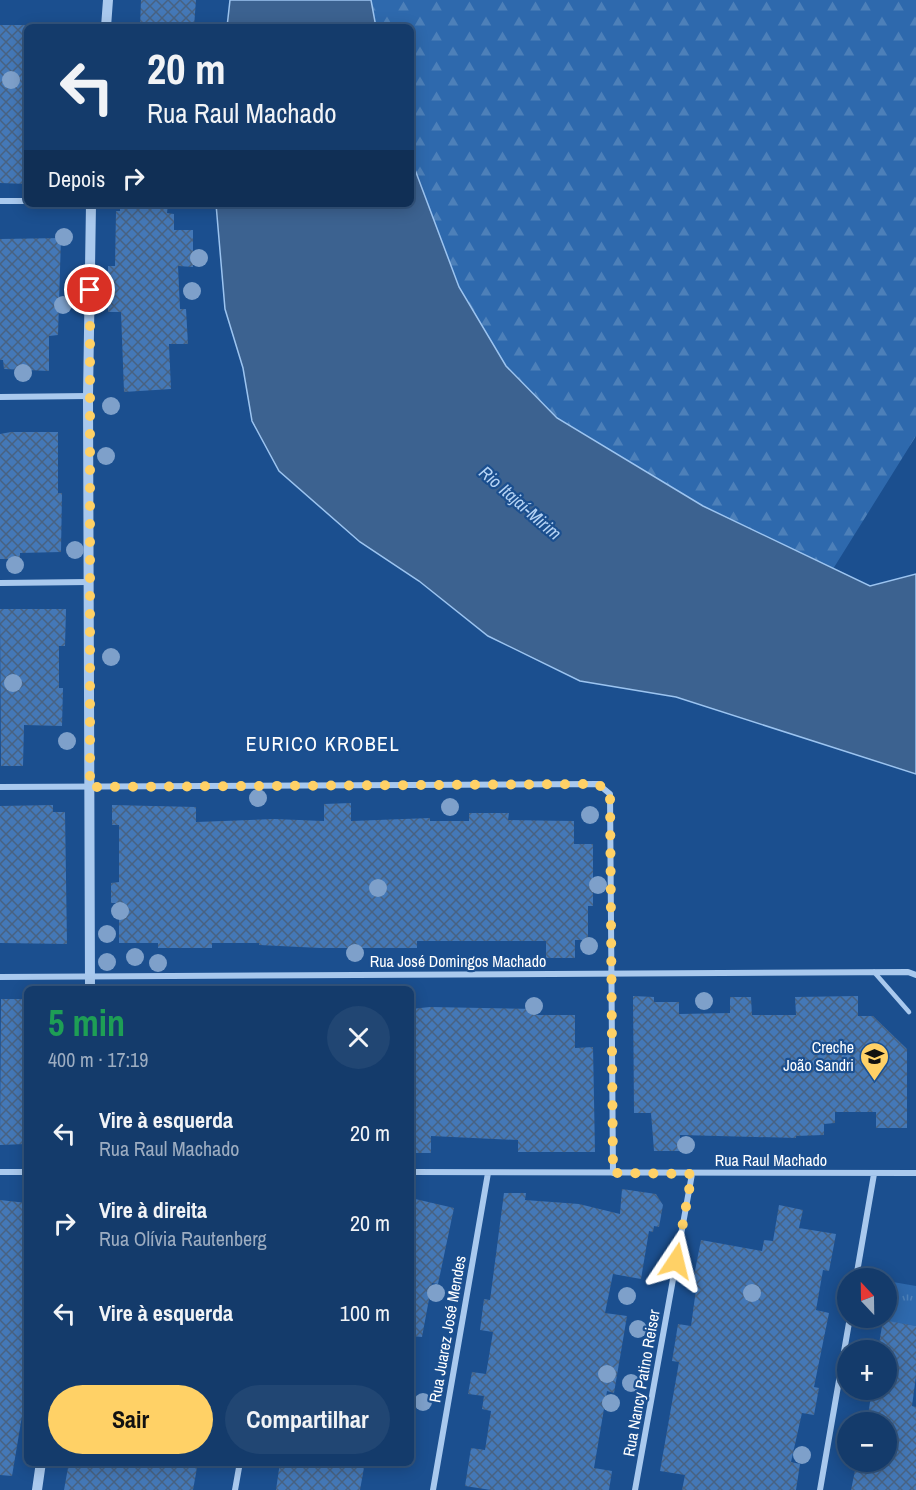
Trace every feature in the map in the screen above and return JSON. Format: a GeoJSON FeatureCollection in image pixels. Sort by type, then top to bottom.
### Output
{"type":"FeatureCollection","features":[{"type":"Feature","properties":{"kind":"street"},"geometry":{"type":"LineString","coordinates":[[106,24],[108,0]]}},
{"type":"Feature","properties":{"kind":"street"},"geometry":{"type":"LineString","coordinates":[[0,201],[24,201]]}},
{"type":"Feature","properties":{"kind":"street"},"geometry":{"type":"LineString","coordinates":[[90,983],[88,396],[91,207]]}},
{"type":"Feature","properties":{"kind":"street"},"geometry":{"type":"LineString","coordinates":[[0,397],[88,396]]}},
{"type":"Feature","properties":{"kind":"street"},"geometry":{"type":"LineString","coordinates":[[0,584],[90,582]]}},
{"type":"Feature","properties":{"kind":"street"},"geometry":{"type":"LineString","coordinates":[[0,787],[598,784],[610,794],[613,1173]]}},
{"type":"Feature","properties":{"kind":"street","name":"Rua José Domingos Machado"},"geometry":{"type":"LineString","coordinates":[[0,977],[90,983],[612,974],[873,972],[916,975]]}},
{"type":"Feature","properties":{"kind":"street"},"geometry":{"type":"LineString","coordinates":[[0,1172],[24,1172]]}},
{"type":"Feature","properties":{"kind":"street","name":"Rua Raul Machado"},"geometry":{"type":"LineString","coordinates":[[414,1172],[916,1173]]}},
{"type":"Feature","properties":{"kind":"street","name":"Rua Juarez José Mendes"},"geometry":{"type":"LineString","coordinates":[[433,1490],[488,1173]]}},
{"type":"Feature","properties":{"kind":"street","name":"Rua Nancy Patino Reiser"},"geometry":{"type":"LineString","coordinates":[[635,1490],[692,1174]]}},
{"type":"Feature","properties":{"kind":"street"},"geometry":{"type":"LineString","coordinates":[[858,1268],[874,1174]]}},
{"type":"Feature","properties":{"kind":"street"},"geometry":{"type":"LineString","coordinates":[[820,1490],[848,1328]]}},
{"type":"Feature","properties":{"kind":"street"},"geometry":{"type":"LineString","coordinates":[[37,1490],[40,1466]]}},
{"type":"Feature","properties":{"kind":"street"},"geometry":{"type":"LineString","coordinates":[[235,1490],[239,1466]]}},
{"type":"Feature","properties":{"kind":"lane"},"geometry":{"type":"LineString","coordinates":[[873,972],[909,1012]]}},
{"type":"Feature","properties":{"kind":"green space"},"geometry":{"type":"Polygon","coordinates":[[[371,0],[916,0],[916,436],[833,569],[703,506],[628,463],[557,418],[506,366],[459,287],[414,167],[414,24],[375,24],[371,0]]]}},
{"type":"Feature","properties":{"kind":"green space"},"geometry":{"type":"Polygon","coordinates":[[[897,1283],[916,1286],[916,1326],[897,1323],[897,1283]]]}},
{"type":"Feature","properties":{"kind":"water"},"geometry":{"type":"Polygon","coordinates":[[[230,0],[371,0],[375,24],[227,24],[230,0]]]}},
{"type":"Feature","properties":{"kind":"water","name":"Rio Itajaí-Mirim"},"geometry":{"type":"Polygon","coordinates":[[[414,167],[459,287],[506,366],[557,418],[703,506],[870,586],[916,574],[916,774],[676,697],[580,681],[488,636],[419,581],[360,542],[279,471],[252,421],[243,368],[225,309],[216,207],[414,207],[414,167]]]}},
{"type":"Feature","properties":{"kind":"building"},"geometry":{"type":"Polygon","coordinates":[[[141,0],[196,0],[194,24],[140,24],[141,0]]]}},
{"type":"Feature","properties":{"kind":"building"},"geometry":{"type":"Polygon","coordinates":[[[0,25],[24,25],[24,184],[0,183],[0,25]]]}},
{"type":"Feature","properties":{"kind":"building"},"geometry":{"type":"Polygon","coordinates":[[[120,207],[168,207],[167,213],[174,214],[174,230],[193,230],[193,267],[178,266],[180,309],[186,309],[188,344],[169,344],[171,389],[124,392],[121,312],[108,312],[108,266],[115,266],[116,211],[120,211],[120,207]]]}},
{"type":"Feature","properties":{"kind":"building"},"geometry":{"type":"Polygon","coordinates":[[[61,238],[58,335],[49,336],[49,371],[4,369],[3,360],[0,360],[0,239],[61,238]]]}},
{"type":"Feature","properties":{"kind":"building"},"geometry":{"type":"Polygon","coordinates":[[[58,432],[58,493],[62,493],[61,552],[20,553],[20,559],[0,559],[0,434],[58,432]]]}},
{"type":"Feature","properties":{"kind":"building"},"geometry":{"type":"Polygon","coordinates":[[[0,609],[66,609],[65,646],[59,646],[59,688],[63,688],[62,726],[24,725],[23,766],[1,766],[0,609]]]}},
{"type":"Feature","properties":{"kind":"building"},"geometry":{"type":"Polygon","coordinates":[[[351,803],[351,821],[430,818],[430,821],[469,821],[469,813],[509,813],[508,820],[574,821],[574,844],[593,844],[593,906],[588,906],[588,940],[575,940],[575,958],[546,958],[546,941],[417,941],[417,948],[320,948],[259,945],[259,943],[212,943],[212,948],[158,948],[158,943],[119,943],[119,903],[111,903],[111,883],[119,882],[119,825],[112,825],[112,805],[196,807],[196,822],[274,819],[324,821],[324,804],[351,803]]]}},
{"type":"Feature","properties":{"kind":"building"},"geometry":{"type":"Polygon","coordinates":[[[53,805],[53,812],[65,812],[67,944],[0,943],[0,806],[53,805]]]}},
{"type":"Feature","properties":{"kind":"building"},"geometry":{"type":"Polygon","coordinates":[[[633,996],[654,997],[654,1002],[679,1002],[679,1014],[730,1013],[730,997],[751,997],[752,1015],[796,1015],[795,997],[858,996],[858,1016],[873,1016],[907,1049],[907,1128],[876,1128],[876,1112],[835,1112],[835,1123],[824,1124],[824,1135],[796,1136],[796,1138],[680,1135],[680,1151],[654,1151],[651,1113],[634,1113],[633,996]]]}},
{"type":"Feature","properties":{"kind":"building"},"geometry":{"type":"Polygon","coordinates":[[[1,999],[24,999],[24,1144],[0,1145],[1,999]]]}},
{"type":"Feature","properties":{"kind":"building"},"geometry":{"type":"Polygon","coordinates":[[[414,1009],[535,1009],[536,1015],[575,1015],[575,1048],[593,1047],[595,1152],[518,1152],[518,1140],[431,1136],[431,1153],[414,1153],[414,1009]]]}},
{"type":"Feature","properties":{"kind":"building"},"geometry":{"type":"Polygon","coordinates":[[[622,1189],[656,1194],[663,1205],[659,1227],[654,1226],[653,1232],[649,1231],[641,1279],[613,1274],[605,1313],[627,1316],[614,1393],[607,1391],[594,1468],[612,1471],[609,1490],[491,1490],[465,1486],[471,1448],[485,1450],[491,1411],[482,1409],[484,1396],[468,1394],[472,1372],[486,1374],[493,1332],[480,1330],[484,1299],[490,1300],[504,1193],[526,1193],[525,1200],[579,1204],[620,1214],[622,1189]]]}},
{"type":"Feature","properties":{"kind":"building"},"geometry":{"type":"Polygon","coordinates":[[[414,1199],[454,1208],[438,1284],[432,1283],[422,1337],[414,1336],[414,1199]]]}},
{"type":"Feature","properties":{"kind":"building"},"geometry":{"type":"Polygon","coordinates":[[[0,1200],[24,1203],[24,1404],[12,1476],[0,1475],[0,1200]]]}},
{"type":"Feature","properties":{"kind":"building"},"geometry":{"type":"Polygon","coordinates":[[[779,1205],[803,1210],[799,1228],[836,1234],[829,1271],[823,1270],[816,1310],[829,1313],[814,1387],[819,1388],[814,1415],[802,1413],[791,1462],[800,1464],[796,1490],[682,1490],[685,1475],[660,1471],[679,1362],[672,1361],[678,1324],[691,1326],[697,1282],[693,1281],[701,1240],[762,1251],[764,1240],[773,1241],[779,1205]]]}},
{"type":"Feature","properties":{"kind":"building"},"geometry":{"type":"Polygon","coordinates":[[[897,1323],[916,1326],[916,1376],[912,1406],[916,1407],[916,1490],[851,1490],[855,1472],[897,1472],[897,1412],[869,1412],[870,1400],[897,1400],[897,1340],[880,1340],[882,1328],[897,1328],[897,1323]]]}},
{"type":"Feature","properties":{"kind":"building"},"geometry":{"type":"Polygon","coordinates":[[[68,1466],[197,1466],[193,1490],[64,1490],[68,1466]]]}},
{"type":"Feature","properties":{"kind":"building"},"geometry":{"type":"Polygon","coordinates":[[[279,1466],[364,1466],[360,1490],[276,1490],[279,1466]]]}},
{"type":"Feature","properties":{"kind":"place","name":"Creche João Sandri"},"geometry":{"type":"Point","coordinates":[875,1082]}},
{"type":"Feature","properties":{"kind":"district","name":"EURICO KROBEL"},"geometry":{"type":"Point","coordinates":[323,744]}},
{"type":"Feature","properties":{"kind":"route"},"geometry":{"type":"LineString","coordinates":[[90,290],[88,396],[90,787],[598,784],[610,794],[613,1173],[692,1174],[676,1261]]}}]}
